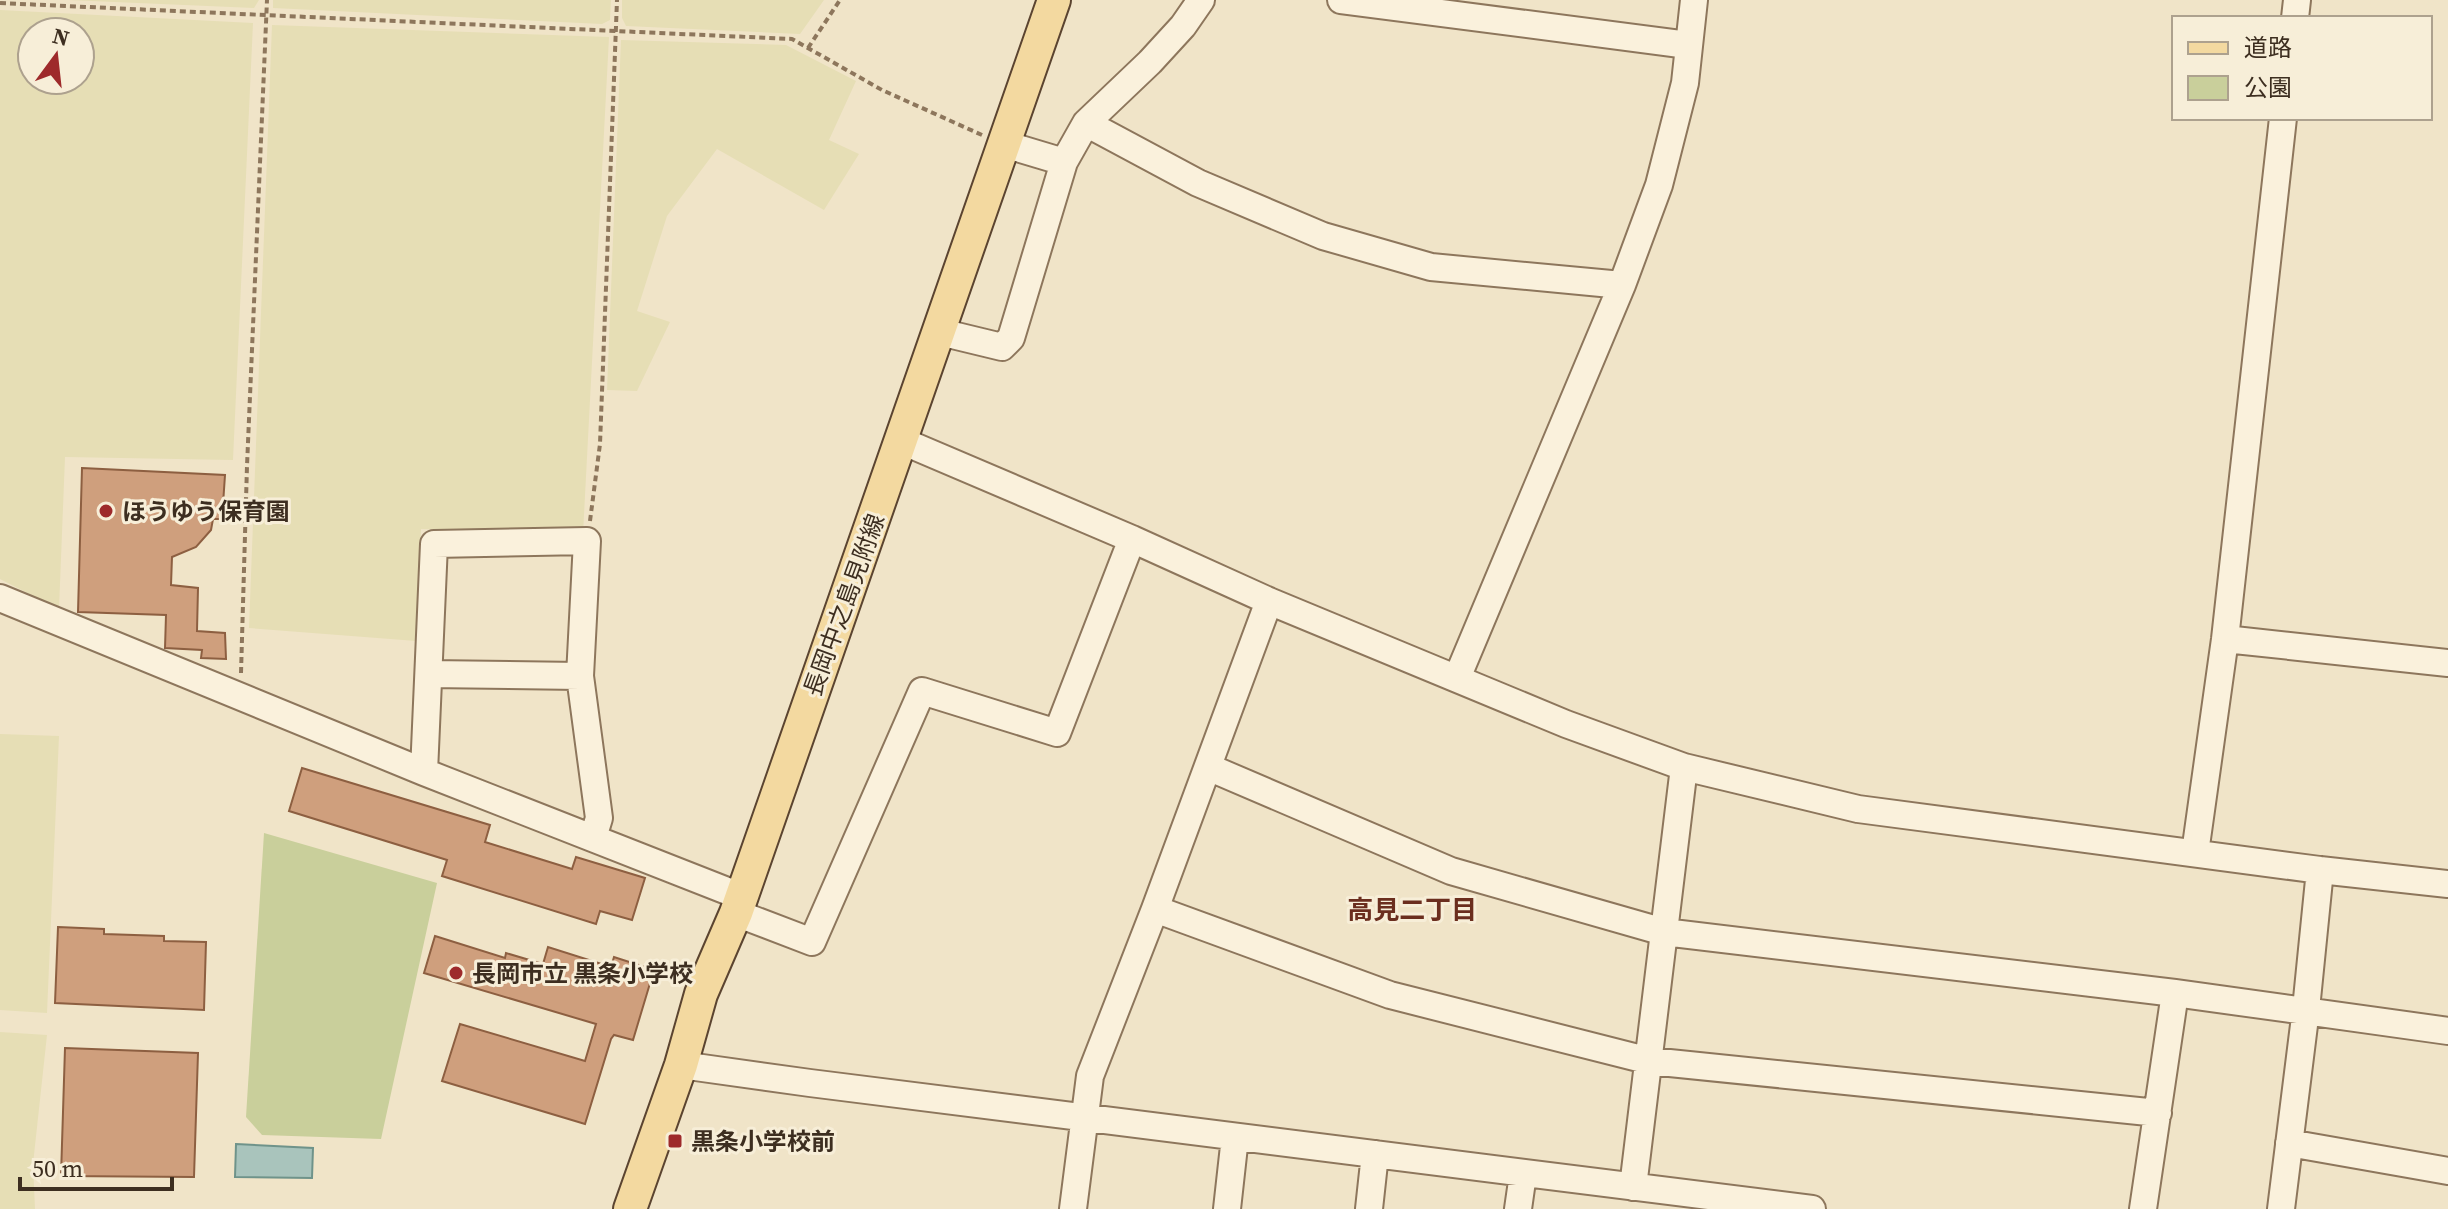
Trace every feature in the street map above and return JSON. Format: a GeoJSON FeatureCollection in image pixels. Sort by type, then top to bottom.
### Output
{"type":"FeatureCollection","features":[{"type":"Feature","properties":{"kind":"main road","name":"長岡中之島見附線"},"geometry":{"type":"LineString","coordinates":[[630,1209],[681,1065],[701,994],[738,905],[1054,0]]}},
{"type":"Feature","properties":{"kind":"street"},"geometry":{"type":"LineString","coordinates":[[940,332],[1002,347],[1011,338],[1064,162],[1086,123],[1150,62],[1183,26],[1201,0]]}},
{"type":"Feature","properties":{"kind":"street"},"geometry":{"type":"LineString","coordinates":[[1341,0],[1688,45]]}},
{"type":"Feature","properties":{"kind":"street"},"geometry":{"type":"LineString","coordinates":[[1457,678],[1622,285],[1659,185],[1685,83],[1694,0]]}},
{"type":"Feature","properties":{"kind":"street"},"geometry":{"type":"LineString","coordinates":[[2195,853],[2225,639],[2283,120]]}},
{"type":"Feature","properties":{"kind":"street"},"geometry":{"type":"LineString","coordinates":[[1086,123],[1198,183],[1323,236],[1368,250],[1431,267],[1622,285]]}},
{"type":"Feature","properties":{"kind":"street"},"geometry":{"type":"LineString","coordinates":[[1004,144],[1064,162]]}},
{"type":"Feature","properties":{"kind":"street"},"geometry":{"type":"LineString","coordinates":[[902,441],[1269,601],[1566,724],[1684,767],[1858,809],[2448,884]]}},
{"type":"Feature","properties":{"kind":"street"},"geometry":{"type":"LineString","coordinates":[[0,598],[593,838],[812,942],[922,691],[1057,733],[1132,539]]}},
{"type":"Feature","properties":{"kind":"street"},"geometry":{"type":"LineString","coordinates":[[424,772],[434,544],[587,541],[580,676],[599,818],[593,838]]}},
{"type":"Feature","properties":{"kind":"street"},"geometry":{"type":"LineString","coordinates":[[1073,1209],[1090,1076],[1269,601]]}},
{"type":"Feature","properties":{"kind":"street"},"geometry":{"type":"LineString","coordinates":[[2225,639],[2448,663]]}},
{"type":"Feature","properties":{"kind":"street"},"geometry":{"type":"LineString","coordinates":[[429,674],[580,676]]}},
{"type":"Feature","properties":{"kind":"street"},"geometry":{"type":"LineString","coordinates":[[1208,767],[1451,871],[1664,932],[2306,1009],[2448,1031]]}},
{"type":"Feature","properties":{"kind":"street"},"geometry":{"type":"LineString","coordinates":[[1633,1187],[1684,767]]}},
{"type":"Feature","properties":{"kind":"street"},"geometry":{"type":"LineString","coordinates":[[2281,1209],[2320,870]]}},
{"type":"Feature","properties":{"kind":"street"},"geometry":{"type":"LineString","coordinates":[[1155,909],[1390,995],[1650,1061],[2158,1113]]}},
{"type":"Feature","properties":{"kind":"street"},"geometry":{"type":"LineString","coordinates":[[2143,1209],[2175,993]]}},
{"type":"Feature","properties":{"kind":"street"},"geometry":{"type":"LineString","coordinates":[[681,1065],[1812,1209]]}},
{"type":"Feature","properties":{"kind":"street"},"geometry":{"type":"LineString","coordinates":[[1227,1209],[1235,1137]]}},
{"type":"Feature","properties":{"kind":"street"},"geometry":{"type":"LineString","coordinates":[[2289,1143],[2448,1171]]}},
{"type":"Feature","properties":{"kind":"street"},"geometry":{"type":"LineString","coordinates":[[1369,1209],[1375,1154]]}},
{"type":"Feature","properties":{"kind":"street"},"geometry":{"type":"LineString","coordinates":[[1518,1209],[1523,1174]]}},
{"type":"Feature","properties":{"kind":"path"},"geometry":{"type":"LineString","coordinates":[[241,697],[247,466],[267,0]]}},
{"type":"Feature","properties":{"kind":"path"},"geometry":{"type":"LineString","coordinates":[[587,541],[600,444],[617,0]]}},
{"type":"Feature","properties":{"kind":"path"},"geometry":{"type":"LineString","coordinates":[[808,48],[840,0]]}},
{"type":"Feature","properties":{"kind":"path"},"geometry":{"type":"LineString","coordinates":[[0,3],[792,39],[882,90],[1004,144]]}},
{"type":"Feature","properties":{"kind":"shaded area"},"geometry":{"type":"Polygon","coordinates":[[[68,0],[259,0],[254,8],[68,0]]]}},
{"type":"Feature","properties":{"kind":"shaded area"},"geometry":{"type":"Polygon","coordinates":[[[273,0],[611,0],[610,20],[602,24],[273,8],[273,0]]]}},
{"type":"Feature","properties":{"kind":"shaded area"},"geometry":{"type":"Polygon","coordinates":[[[622,0],[824,0],[800,34],[626,26],[622,18],[622,0]]]}},
{"type":"Feature","properties":{"kind":"shaded area"},"geometry":{"type":"Polygon","coordinates":[[[0,10],[253,23],[233,460],[65,457],[59,609],[0,579],[0,10]]]}},
{"type":"Feature","properties":{"kind":"shaded area"},"geometry":{"type":"Polygon","coordinates":[[[272,25],[609,37],[583,534],[421,529],[416,641],[249,628],[272,25]]]}},
{"type":"Feature","properties":{"kind":"shaded area"},"geometry":{"type":"Polygon","coordinates":[[[621,40],[786,45],[856,81],[829,140],[859,154],[824,210],[717,149],[667,216],[637,311],[670,322],[637,391],[607,390],[621,40]]]}},
{"type":"Feature","properties":{"kind":"shaded area"},"geometry":{"type":"Polygon","coordinates":[[[0,734],[59,736],[47,1013],[0,1010],[0,734]]]}},
{"type":"Feature","properties":{"kind":"shaded area"},"geometry":{"type":"Polygon","coordinates":[[[0,1032],[47,1035],[33,1164],[35,1209],[0,1209],[0,1032]]]}},
{"type":"Feature","properties":{"kind":"green space"},"geometry":{"type":"Polygon","coordinates":[[[264,833],[437,883],[381,1139],[262,1135],[246,1117],[264,833]]]}},
{"type":"Feature","properties":{"kind":"water"},"geometry":{"type":"Polygon","coordinates":[[[236,1144],[313,1148],[312,1178],[235,1177],[236,1144]]]}},
{"type":"Feature","properties":{"kind":"building"},"geometry":{"type":"Polygon","coordinates":[[[82,468],[225,475],[222,519],[213,519],[211,530],[196,547],[172,557],[171,585],[198,588],[197,631],[225,633],[226,659],[201,658],[202,650],[165,648],[166,615],[78,612],[82,468]]]}},
{"type":"Feature","properties":{"kind":"building"},"geometry":{"type":"Polygon","coordinates":[[[302,768],[490,825],[485,842],[572,869],[576,857],[645,878],[632,920],[600,911],[596,924],[442,876],[447,860],[289,811],[302,768]]]}},
{"type":"Feature","properties":{"kind":"building"},"geometry":{"type":"Polygon","coordinates":[[[58,927],[104,929],[104,934],[164,936],[164,941],[206,942],[204,1010],[55,1003],[58,927]]]}},
{"type":"Feature","properties":{"kind":"building"},"geometry":{"type":"Polygon","coordinates":[[[435,936],[505,958],[506,953],[543,964],[548,947],[611,967],[614,957],[654,970],[633,1040],[614,1035],[611,1039],[585,1124],[442,1081],[460,1024],[585,1061],[596,1024],[424,973],[435,936]]]}},
{"type":"Feature","properties":{"kind":"building"},"geometry":{"type":"Polygon","coordinates":[[[65,1048],[198,1053],[194,1177],[61,1176],[65,1048]]]}},
{"type":"Feature","properties":{"kind":"place","name":"ほうゆう保育園"},"geometry":{"type":"Point","coordinates":[106,511]}},
{"type":"Feature","properties":{"kind":"place","name":"長岡市立 黒条小学校"},"geometry":{"type":"Point","coordinates":[456,973]}},
{"type":"Feature","properties":{"kind":"place","name":"黒条小学校前"},"geometry":{"type":"Point","coordinates":[675,1141]}},
{"type":"Feature","properties":{"kind":"district","name":"高見二丁目"},"geometry":{"type":"Point","coordinates":[1412,910]}}]}
